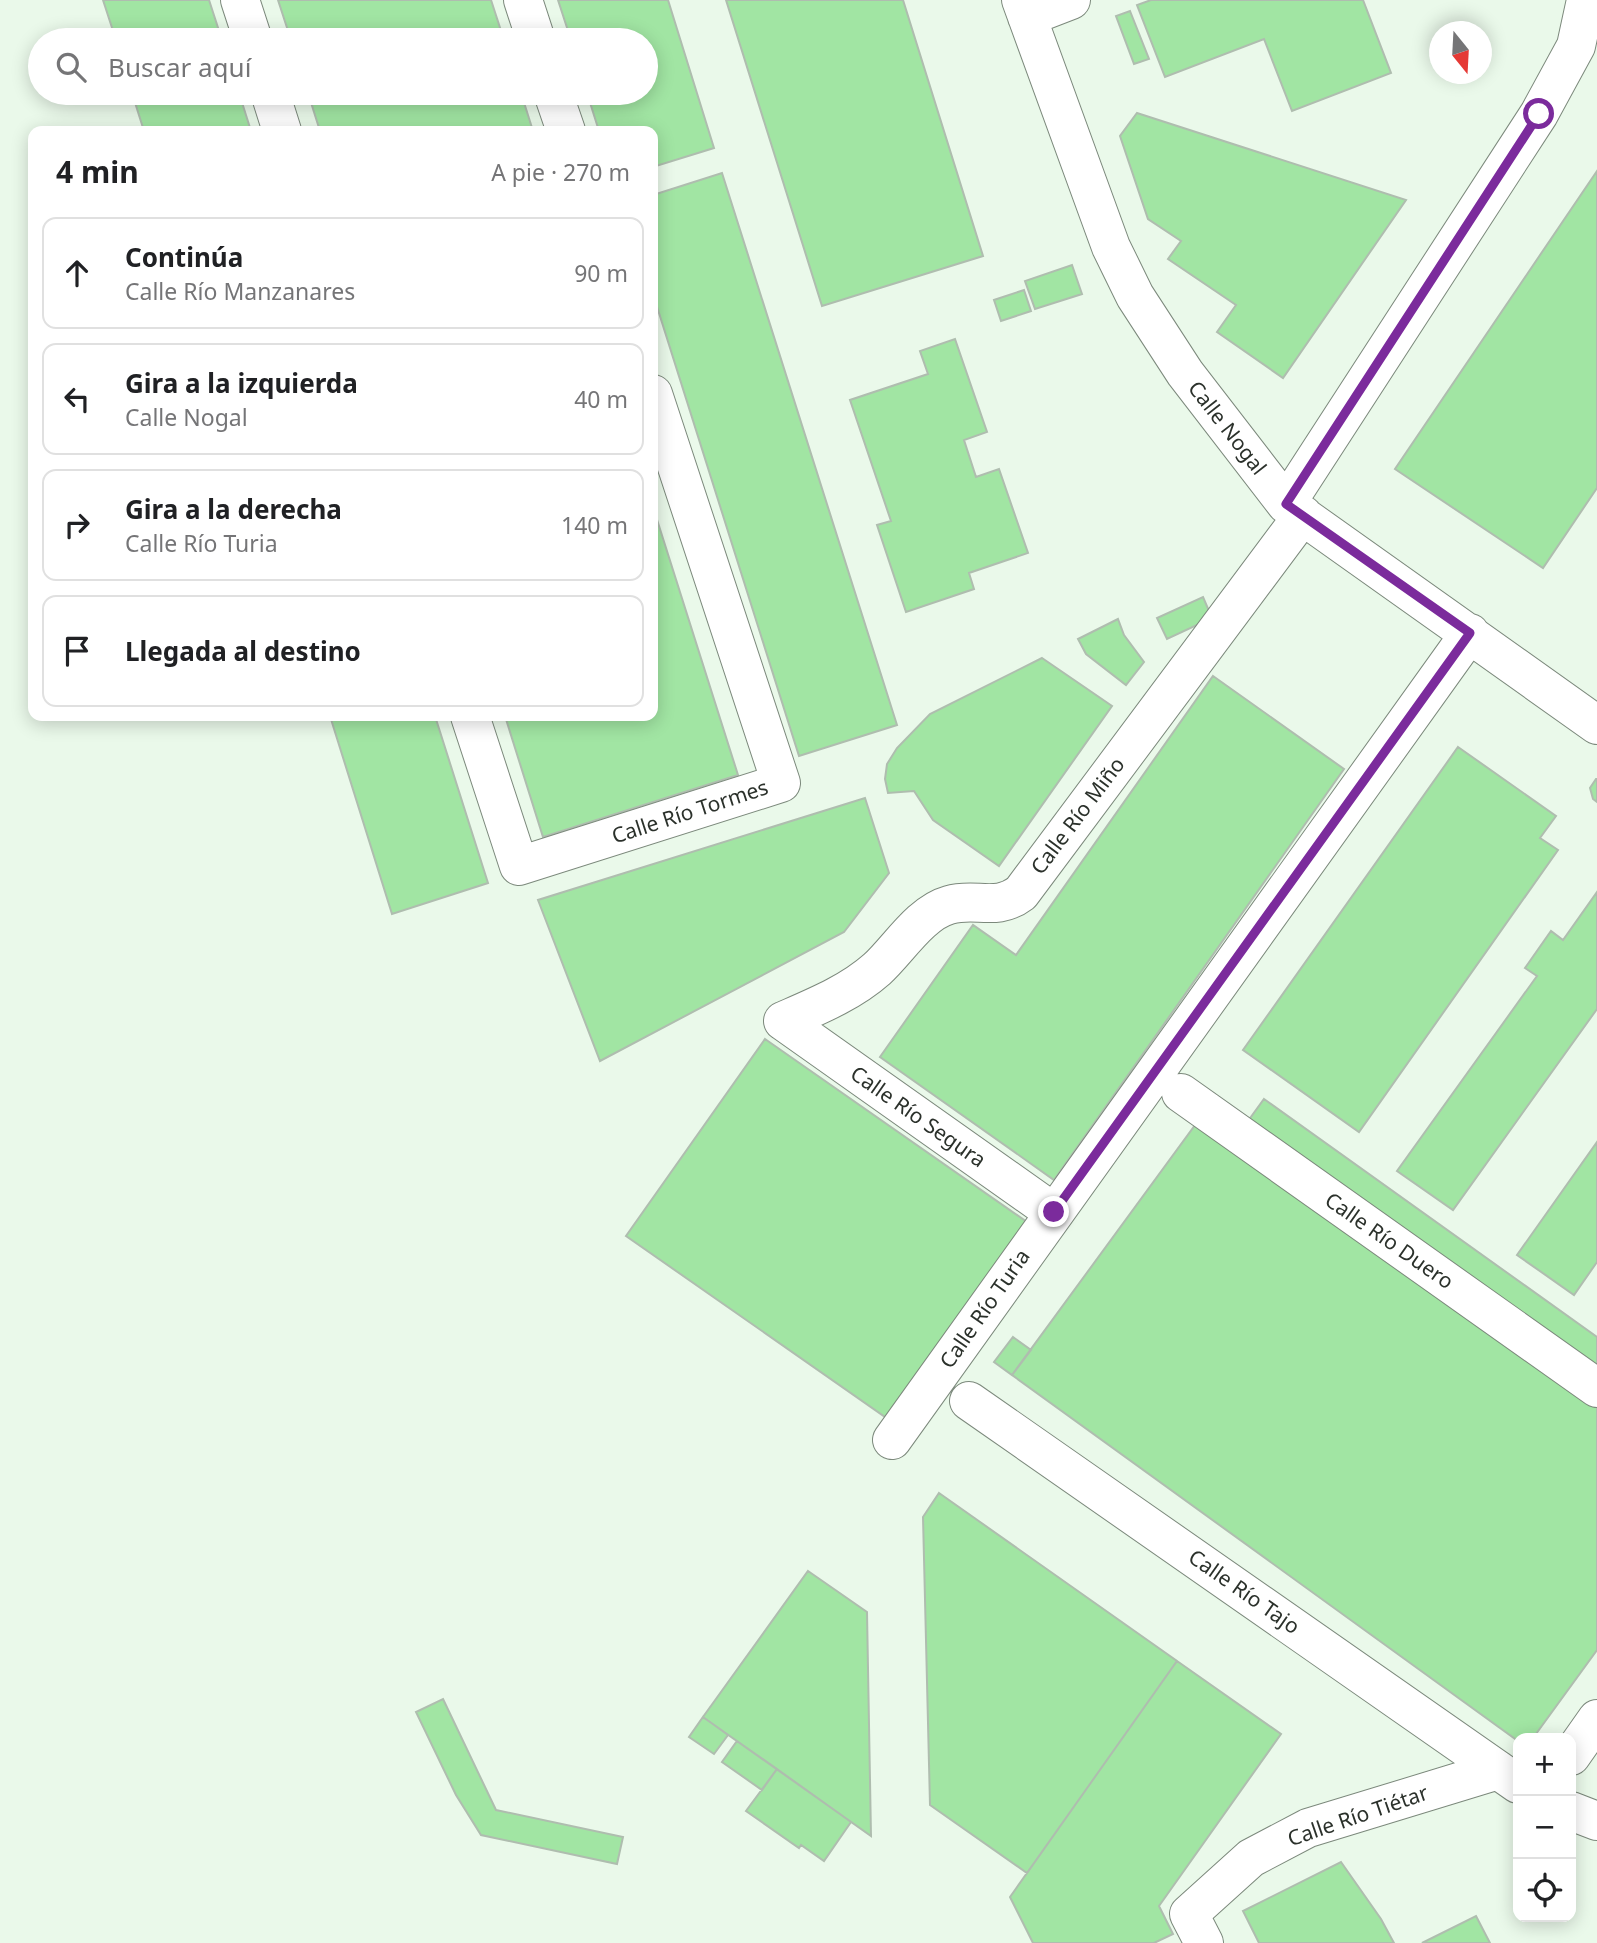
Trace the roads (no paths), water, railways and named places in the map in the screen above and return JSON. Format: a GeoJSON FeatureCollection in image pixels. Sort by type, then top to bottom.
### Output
{"type":"FeatureCollection","features":[{"type":"Feature","properties":{"kind":"street"},"geometry":{"type":"LineString","coordinates":[[240,0],[249,28]]}},
{"type":"Feature","properties":{"kind":"street"},"geometry":{"type":"LineString","coordinates":[[523,0],[532,28]]}},
{"type":"Feature","properties":{"kind":"street"},"geometry":{"type":"LineString","coordinates":[[1024,8],[1071,0]]}},
{"type":"Feature","properties":{"kind":"street","name":"Calle Río Miño"},"geometry":{"type":"LineString","coordinates":[[783,1021],[826,1002],[858,983],[877,969],[932,914],[949,905],[1010,902],[1021,893],[1294,510],[1539,114],[1576,46],[1586,0]]}},
{"type":"Feature","properties":{"kind":"street","name":"Calle Nogal"},"geometry":{"type":"LineString","coordinates":[[1024,8],[1111,247],[1135,296],[1185,373],[1294,510],[1597,725]]}},
{"type":"Feature","properties":{"kind":"street"},"geometry":{"type":"LineString","coordinates":[[274,105],[280,126]]}},
{"type":"Feature","properties":{"kind":"street"},"geometry":{"type":"LineString","coordinates":[[557,105],[564,126]]}},
{"type":"Feature","properties":{"kind":"street","name":"Calle Río Tormes"},"geometry":{"type":"LineString","coordinates":[[472,721],[519,866],[781,783],[658,409]]}},
{"type":"Feature","properties":{"kind":"street","name":"Calle Río Turia"},"geometry":{"type":"LineString","coordinates":[[892,1440],[1470,633]]}},
{"type":"Feature","properties":{"kind":"street","name":"Calle Río Segura"},"geometry":{"type":"LineString","coordinates":[[783,1021],[1054,1212]]}},
{"type":"Feature","properties":{"kind":"street","name":"Calle Río Duero"},"geometry":{"type":"LineString","coordinates":[[1181,1093],[1597,1388]]}},
{"type":"Feature","properties":{"kind":"street","name":"Calle Río Tajo"},"geometry":{"type":"LineString","coordinates":[[969,1401],[1508,1777]]}},
{"type":"Feature","properties":{"kind":"street"},"geometry":{"type":"LineString","coordinates":[[1576,1749],[1597,1718]]}},
{"type":"Feature","properties":{"kind":"street","name":"Calle Río Tiétar"},"geometry":{"type":"LineString","coordinates":[[1204,1943],[1189,1914],[1251,1858],[1308,1828],[1508,1777]]}},
{"type":"Feature","properties":{"kind":"street"},"geometry":{"type":"LineString","coordinates":[[1576,1813],[1597,1821]]}}]}
